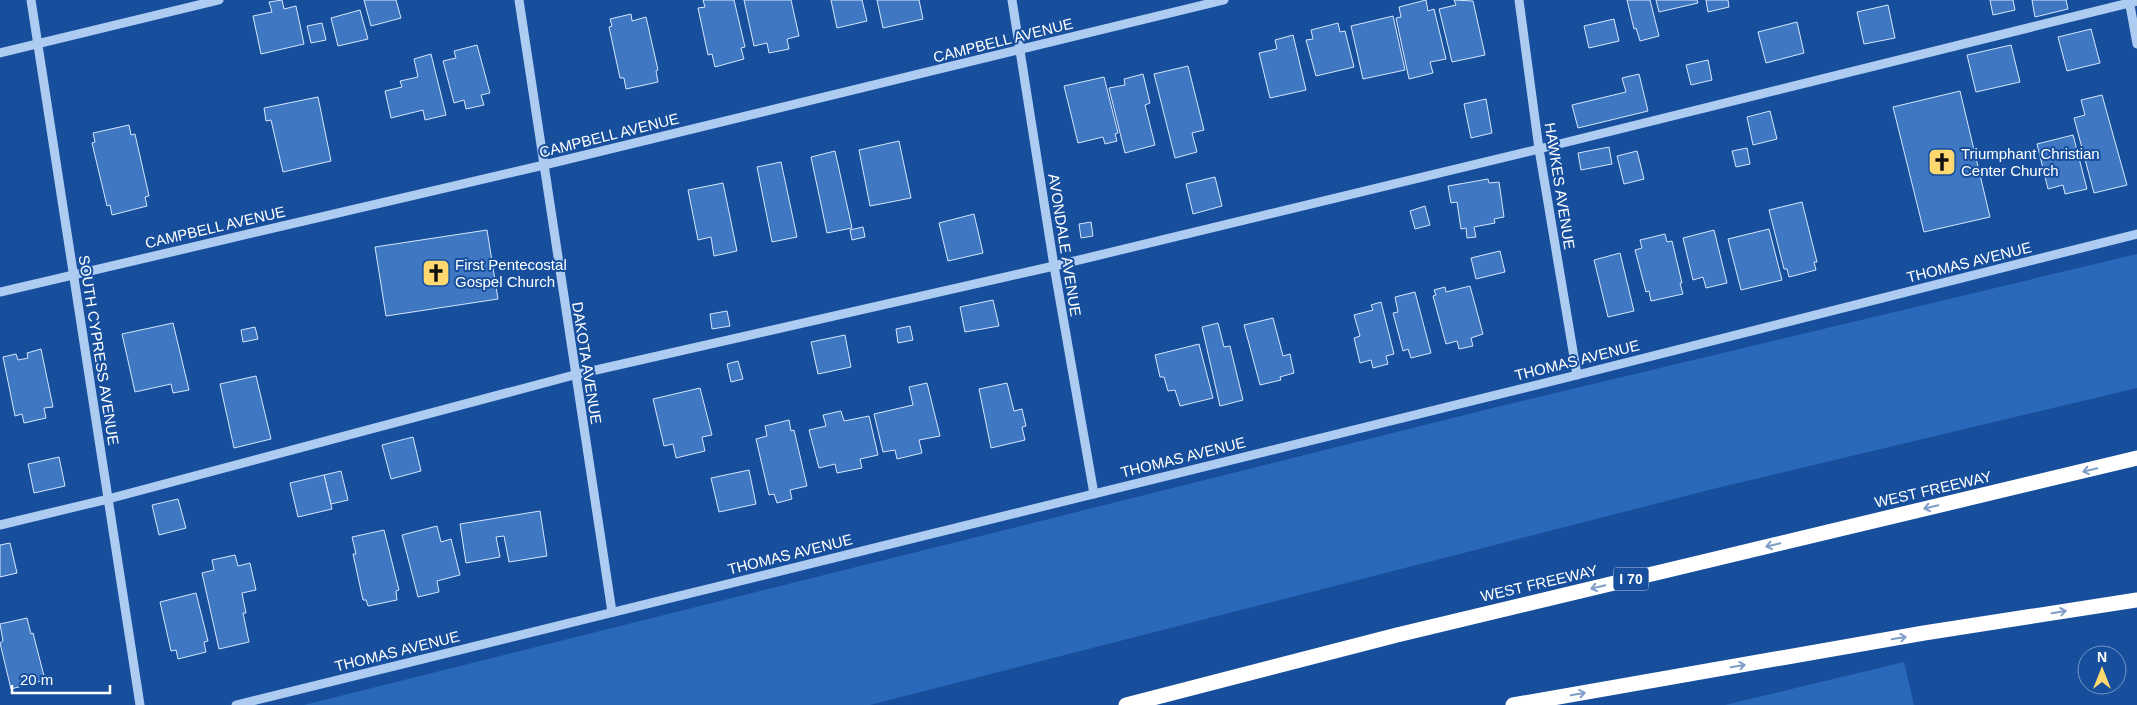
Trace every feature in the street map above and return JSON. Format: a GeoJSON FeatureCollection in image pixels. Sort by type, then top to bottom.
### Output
{"type":"FeatureCollection","features":[{"type":"Feature","properties":{"kind":"highway","name":"WEST FREEWAY"},"geometry":{"type":"LineString","coordinates":[[1126,705],[1397,635],[2137,458]]}},
{"type":"Feature","properties":{"kind":"highway"},"geometry":{"type":"LineString","coordinates":[[1513,705],[1924,633],[2137,600]]}},
{"type":"Feature","properties":{"kind":"street","name":"SOUTH CYPRESS AVENUE"},"geometry":{"type":"LineString","coordinates":[[31,0],[140,705]]}},
{"type":"Feature","properties":{"kind":"street"},"geometry":{"type":"LineString","coordinates":[[0,53],[219,0]]}},
{"type":"Feature","properties":{"kind":"street","name":"DAKOTA AVENUE"},"geometry":{"type":"LineString","coordinates":[[519,0],[574,376],[612,612]]}},
{"type":"Feature","properties":{"kind":"street","name":"AVONDALE AVENUE"},"geometry":{"type":"LineString","coordinates":[[1012,0],[1054,266],[1094,494]]}},
{"type":"Feature","properties":{"kind":"street","name":"CAMPBELL AVENUE"},"geometry":{"type":"LineString","coordinates":[[0,292],[544,165],[1224,0]]}},
{"type":"Feature","properties":{"kind":"street","name":"HAWKES AVENUE"},"geometry":{"type":"LineString","coordinates":[[1519,0],[1539,149],[1577,375]]}},
{"type":"Feature","properties":{"kind":"street"},"geometry":{"type":"LineString","coordinates":[[0,525],[108,500],[574,376],[1054,266],[1539,149],[2132,1],[2137,44]]}},
{"type":"Feature","properties":{"kind":"street","name":"THOMAS AVENUE"},"geometry":{"type":"LineString","coordinates":[[236,705],[1577,375],[2137,234]]}},
{"type":"Feature","properties":{"kind":"shaded area"},"geometry":{"type":"Polygon","coordinates":[[[2137,254],[2137,388],[1717,488],[870,705],[304,705],[1493,408],[2137,254]]]}},
{"type":"Feature","properties":{"kind":"shaded area"},"geometry":{"type":"Polygon","coordinates":[[[1904,662],[1914,705],[1725,705],[1904,662]]]}},
{"type":"Feature","properties":{"kind":"building"},"geometry":{"type":"Polygon","coordinates":[[[282,0],[284,9],[296,6],[304,44],[261,54],[253,16],[272,12],[269,2],[282,0]]]}},
{"type":"Feature","properties":{"kind":"building"},"geometry":{"type":"Polygon","coordinates":[[[364,0],[396,0],[401,18],[371,26],[364,0]]]}},
{"type":"Feature","properties":{"kind":"building"},"geometry":{"type":"Polygon","coordinates":[[[703,0],[734,0],[745,47],[741,48],[744,59],[715,67],[712,54],[708,55],[698,8],[705,7],[703,0]]]}},
{"type":"Feature","properties":{"kind":"building"},"geometry":{"type":"Polygon","coordinates":[[[744,0],[791,0],[799,36],[787,39],[789,49],[769,53],[767,43],[754,46],[744,0]]]}},
{"type":"Feature","properties":{"kind":"building"},"geometry":{"type":"Polygon","coordinates":[[[831,0],[862,0],[867,21],[837,28],[831,0]]]}},
{"type":"Feature","properties":{"kind":"building"},"geometry":{"type":"Polygon","coordinates":[[[877,0],[919,0],[923,19],[883,28],[877,0]]]}},
{"type":"Feature","properties":{"kind":"building"},"geometry":{"type":"Polygon","coordinates":[[[1426,0],[1428,11],[1434,9],[1446,59],[1430,62],[1433,73],[1409,79],[1396,18],[1401,17],[1399,7],[1426,0]]]}},
{"type":"Feature","properties":{"kind":"building"},"geometry":{"type":"Polygon","coordinates":[[[1454,0],[1473,1],[1485,55],[1452,62],[1439,9],[1456,5],[1454,0]]]}},
{"type":"Feature","properties":{"kind":"building"},"geometry":{"type":"Polygon","coordinates":[[[1627,0],[1650,0],[1659,36],[1640,41],[1636,28],[1634,29],[1627,0]]]}},
{"type":"Feature","properties":{"kind":"building"},"geometry":{"type":"Polygon","coordinates":[[[1656,0],[1697,0],[1698,3],[1659,12],[1656,0]]]}},
{"type":"Feature","properties":{"kind":"building"},"geometry":{"type":"Polygon","coordinates":[[[1706,0],[1728,0],[1729,7],[1708,12],[1706,0]]]}},
{"type":"Feature","properties":{"kind":"building"},"geometry":{"type":"Polygon","coordinates":[[[1990,0],[2013,0],[2015,10],[1993,15],[1990,0]]]}},
{"type":"Feature","properties":{"kind":"building"},"geometry":{"type":"Polygon","coordinates":[[[2032,0],[2066,0],[2068,9],[2035,17],[2032,0]]]}},
{"type":"Feature","properties":{"kind":"building"},"geometry":{"type":"Polygon","coordinates":[[[1888,5],[1895,38],[1864,44],[1857,12],[1888,5]]]}},
{"type":"Feature","properties":{"kind":"building"},"geometry":{"type":"Polygon","coordinates":[[[360,10],[368,39],[338,46],[331,18],[360,10]]]}},
{"type":"Feature","properties":{"kind":"building"},"geometry":{"type":"Polygon","coordinates":[[[631,14],[632,21],[646,17],[658,70],[656,71],[658,82],[626,89],[624,78],[620,78],[609,27],[612,26],[610,19],[631,14]]]}},
{"type":"Feature","properties":{"kind":"building"},"geometry":{"type":"Polygon","coordinates":[[[1393,16],[1405,70],[1363,79],[1351,26],[1393,16]]]}},
{"type":"Feature","properties":{"kind":"building"},"geometry":{"type":"Polygon","coordinates":[[[1614,19],[1619,41],[1589,48],[1584,26],[1614,19]]]}},
{"type":"Feature","properties":{"kind":"building"},"geometry":{"type":"Polygon","coordinates":[[[1797,22],[1804,53],[1766,63],[1758,32],[1797,22]]]}},
{"type":"Feature","properties":{"kind":"building"},"geometry":{"type":"Polygon","coordinates":[[[322,23],[326,40],[311,43],[307,26],[322,23]]]}},
{"type":"Feature","properties":{"kind":"building"},"geometry":{"type":"Polygon","coordinates":[[[1338,23],[1340,32],[1345,31],[1354,67],[1316,76],[1306,40],[1313,39],[1311,30],[1338,23]]]}},
{"type":"Feature","properties":{"kind":"building"},"geometry":{"type":"Polygon","coordinates":[[[2091,29],[2100,63],[2067,71],[2058,37],[2091,29]]]}},
{"type":"Feature","properties":{"kind":"building"},"geometry":{"type":"Polygon","coordinates":[[[1293,35],[1306,90],[1270,98],[1259,53],[1277,49],[1275,40],[1293,35]]]}},
{"type":"Feature","properties":{"kind":"building"},"geometry":{"type":"Polygon","coordinates":[[[477,45],[490,93],[481,95],[484,105],[466,109],[464,100],[454,103],[443,61],[456,58],[454,51],[477,45]]]}},
{"type":"Feature","properties":{"kind":"building"},"geometry":{"type":"Polygon","coordinates":[[[2011,45],[2020,82],[1976,92],[1967,55],[2011,45]]]}},
{"type":"Feature","properties":{"kind":"building"},"geometry":{"type":"Polygon","coordinates":[[[431,54],[446,115],[425,120],[423,110],[391,118],[385,91],[402,87],[400,81],[418,77],[414,59],[431,54]]]}},
{"type":"Feature","properties":{"kind":"building"},"geometry":{"type":"Polygon","coordinates":[[[1708,60],[1712,80],[1691,85],[1686,65],[1708,60]]]}},
{"type":"Feature","properties":{"kind":"building"},"geometry":{"type":"Polygon","coordinates":[[[1188,66],[1204,130],[1192,133],[1197,152],[1175,158],[1154,74],[1188,66]]]}},
{"type":"Feature","properties":{"kind":"building"},"geometry":{"type":"Polygon","coordinates":[[[1143,74],[1150,103],[1145,105],[1155,145],[1125,153],[1109,88],[1125,85],[1124,79],[1143,74]]]}},
{"type":"Feature","properties":{"kind":"building"},"geometry":{"type":"Polygon","coordinates":[[[1639,74],[1648,111],[1578,128],[1572,105],[1626,92],[1622,78],[1639,74]]]}},
{"type":"Feature","properties":{"kind":"building"},"geometry":{"type":"Polygon","coordinates":[[[1104,77],[1118,133],[1115,134],[1117,141],[1105,144],[1103,137],[1078,143],[1064,86],[1104,77]]]}},
{"type":"Feature","properties":{"kind":"building","name":"Triumphant Christian Center Church"},"geometry":{"type":"Polygon","coordinates":[[[1960,91],[1990,217],[1924,232],[1893,107],[1960,91]]]}},
{"type":"Feature","properties":{"kind":"building"},"geometry":{"type":"Polygon","coordinates":[[[2102,95],[2127,185],[2094,193],[2074,118],[2085,115],[2081,100],[2102,95]]]}},
{"type":"Feature","properties":{"kind":"building"},"geometry":{"type":"Polygon","coordinates":[[[318,97],[331,161],[283,172],[271,120],[266,121],[264,108],[318,97]]]}},
{"type":"Feature","properties":{"kind":"building"},"geometry":{"type":"Polygon","coordinates":[[[1486,99],[1492,133],[1471,138],[1464,104],[1486,99]]]}},
{"type":"Feature","properties":{"kind":"building"},"geometry":{"type":"Polygon","coordinates":[[[1770,111],[1777,139],[1753,145],[1747,117],[1770,111]]]}},
{"type":"Feature","properties":{"kind":"building"},"geometry":{"type":"Polygon","coordinates":[[[129,125],[131,135],[135,134],[149,196],[145,197],[147,206],[112,215],[110,205],[107,206],[92,143],[95,142],[93,133],[129,125]]]}},
{"type":"Feature","properties":{"kind":"building"},"geometry":{"type":"Polygon","coordinates":[[[2073,135],[2087,189],[2065,194],[2063,185],[2048,189],[2037,144],[2073,135]]]}},
{"type":"Feature","properties":{"kind":"building"},"geometry":{"type":"Polygon","coordinates":[[[899,141],[911,198],[870,206],[859,150],[899,141]]]}},
{"type":"Feature","properties":{"kind":"building"},"geometry":{"type":"Polygon","coordinates":[[[1609,147],[1612,164],[1581,170],[1578,153],[1609,147]]]}},
{"type":"Feature","properties":{"kind":"building"},"geometry":{"type":"Polygon","coordinates":[[[1747,148],[1750,164],[1736,167],[1732,151],[1747,148]]]}},
{"type":"Feature","properties":{"kind":"building"},"geometry":{"type":"Polygon","coordinates":[[[835,151],[852,228],[827,233],[811,157],[835,151]]]}},
{"type":"Feature","properties":{"kind":"building"},"geometry":{"type":"Polygon","coordinates":[[[1637,151],[1644,179],[1624,184],[1617,156],[1637,151]]]}},
{"type":"Feature","properties":{"kind":"building"},"geometry":{"type":"Polygon","coordinates":[[[781,162],[797,237],[772,242],[757,167],[781,162]]]}},
{"type":"Feature","properties":{"kind":"building"},"geometry":{"type":"Polygon","coordinates":[[[1215,177],[1222,206],[1193,214],[1186,184],[1215,177]]]}},
{"type":"Feature","properties":{"kind":"building"},"geometry":{"type":"Polygon","coordinates":[[[1488,179],[1489,183],[1499,182],[1504,217],[1494,219],[1495,223],[1474,227],[1476,237],[1467,238],[1466,228],[1461,229],[1457,202],[1451,203],[1448,186],[1488,179]]]}},
{"type":"Feature","properties":{"kind":"building"},"geometry":{"type":"Polygon","coordinates":[[[723,183],[737,251],[714,256],[711,237],[698,240],[688,190],[723,183]]]}},
{"type":"Feature","properties":{"kind":"building"},"geometry":{"type":"Polygon","coordinates":[[[1802,202],[1817,262],[1814,262],[1816,270],[1789,277],[1787,269],[1784,269],[1769,210],[1802,202]]]}},
{"type":"Feature","properties":{"kind":"building"},"geometry":{"type":"Polygon","coordinates":[[[1425,206],[1430,225],[1415,229],[1410,211],[1425,206]]]}},
{"type":"Feature","properties":{"kind":"building"},"geometry":{"type":"Polygon","coordinates":[[[974,214],[983,253],[948,261],[939,223],[974,214]]]}},
{"type":"Feature","properties":{"kind":"building"},"geometry":{"type":"Polygon","coordinates":[[[1091,222],[1093,236],[1081,238],[1079,224],[1091,222]]]}},
{"type":"Feature","properties":{"kind":"building"},"geometry":{"type":"Polygon","coordinates":[[[863,227],[865,237],[852,240],[850,230],[863,227]]]}},
{"type":"Feature","properties":{"kind":"building"},"geometry":{"type":"Polygon","coordinates":[[[1769,229],[1782,280],[1741,290],[1728,239],[1769,229]]]}},
{"type":"Feature","properties":{"kind":"building","name":"First Pentecostal Gospel Church"},"geometry":{"type":"Polygon","coordinates":[[[487,230],[498,299],[386,316],[375,247],[487,230]]]}},
{"type":"Feature","properties":{"kind":"building"},"geometry":{"type":"Polygon","coordinates":[[[1714,230],[1727,283],[1706,288],[1703,277],[1693,280],[1683,238],[1714,230]]]}},
{"type":"Feature","properties":{"kind":"building"},"geometry":{"type":"Polygon","coordinates":[[[1665,234],[1667,242],[1672,241],[1683,294],[1651,301],[1649,291],[1646,292],[1635,250],[1642,248],[1640,240],[1665,234]]]}},
{"type":"Feature","properties":{"kind":"building"},"geometry":{"type":"Polygon","coordinates":[[[1500,251],[1505,272],[1476,279],[1471,258],[1500,251]]]}},
{"type":"Feature","properties":{"kind":"building"},"geometry":{"type":"Polygon","coordinates":[[[1620,253],[1634,311],[1608,317],[1594,260],[1620,253]]]}},
{"type":"Feature","properties":{"kind":"building"},"geometry":{"type":"Polygon","coordinates":[[[1470,286],[1483,334],[1471,338],[1473,346],[1459,349],[1457,341],[1446,344],[1433,296],[1436,295],[1434,290],[1445,287],[1446,292],[1470,286]]]}},
{"type":"Feature","properties":{"kind":"building"},"geometry":{"type":"Polygon","coordinates":[[[1415,292],[1431,353],[1411,358],[1408,349],[1403,351],[1393,313],[1398,312],[1395,297],[1415,292]]]}},
{"type":"Feature","properties":{"kind":"building"},"geometry":{"type":"Polygon","coordinates":[[[993,300],[999,326],[965,332],[960,307],[993,300]]]}},
{"type":"Feature","properties":{"kind":"building"},"geometry":{"type":"Polygon","coordinates":[[[1381,302],[1394,354],[1386,356],[1388,364],[1373,368],[1371,360],[1360,363],[1354,338],[1360,336],[1354,315],[1373,310],[1371,305],[1381,302]]]}},
{"type":"Feature","properties":{"kind":"building"},"geometry":{"type":"Polygon","coordinates":[[[727,311],[730,326],[712,329],[710,314],[727,311]]]}},
{"type":"Feature","properties":{"kind":"building"},"geometry":{"type":"Polygon","coordinates":[[[1273,318],[1283,356],[1290,354],[1294,373],[1280,377],[1281,380],[1260,385],[1244,325],[1273,318]]]}},
{"type":"Feature","properties":{"kind":"building"},"geometry":{"type":"Polygon","coordinates":[[[173,323],[189,390],[173,393],[171,384],[135,392],[122,334],[173,323]]]}},
{"type":"Feature","properties":{"kind":"building"},"geometry":{"type":"Polygon","coordinates":[[[1218,323],[1224,347],[1230,346],[1243,400],[1220,406],[1202,327],[1218,323]]]}},
{"type":"Feature","properties":{"kind":"building"},"geometry":{"type":"Polygon","coordinates":[[[910,326],[913,340],[898,343],[896,329],[910,326]]]}},
{"type":"Feature","properties":{"kind":"building"},"geometry":{"type":"Polygon","coordinates":[[[255,327],[258,339],[243,342],[241,330],[255,327]]]}},
{"type":"Feature","properties":{"kind":"building"},"geometry":{"type":"Polygon","coordinates":[[[845,335],[851,367],[818,374],[811,342],[845,335]]]}},
{"type":"Feature","properties":{"kind":"building"},"geometry":{"type":"Polygon","coordinates":[[[1199,344],[1213,398],[1180,406],[1175,390],[1168,391],[1164,377],[1160,377],[1155,355],[1199,344]]]}},
{"type":"Feature","properties":{"kind":"building"},"geometry":{"type":"Polygon","coordinates":[[[41,349],[53,407],[44,408],[46,418],[24,423],[22,414],[15,416],[3,357],[16,354],[18,360],[28,358],[27,353],[41,349]]]}},
{"type":"Feature","properties":{"kind":"building"},"geometry":{"type":"Polygon","coordinates":[[[738,361],[743,379],[731,382],[727,364],[738,361]]]}},
{"type":"Feature","properties":{"kind":"building"},"geometry":{"type":"Polygon","coordinates":[[[256,376],[271,439],[234,448],[220,384],[256,376]]]}},
{"type":"Feature","properties":{"kind":"building"},"geometry":{"type":"Polygon","coordinates":[[[927,383],[940,436],[919,440],[922,453],[897,459],[895,450],[883,452],[874,414],[913,405],[909,387],[927,383]]]}},
{"type":"Feature","properties":{"kind":"building"},"geometry":{"type":"Polygon","coordinates":[[[1007,383],[1014,411],[1022,409],[1026,426],[1022,427],[1025,440],[991,448],[979,389],[1007,383]]]}},
{"type":"Feature","properties":{"kind":"building"},"geometry":{"type":"Polygon","coordinates":[[[700,388],[712,435],[702,437],[705,451],[676,458],[673,444],[664,446],[653,399],[700,388]]]}},
{"type":"Feature","properties":{"kind":"building"},"geometry":{"type":"Polygon","coordinates":[[[841,411],[844,421],[869,416],[878,455],[860,459],[862,468],[837,473],[835,464],[819,468],[809,430],[826,426],[823,415],[841,411]]]}},
{"type":"Feature","properties":{"kind":"building"},"geometry":{"type":"Polygon","coordinates":[[[789,420],[791,431],[794,430],[807,486],[790,490],[792,499],[777,503],[774,494],[769,495],[756,439],[767,436],[765,426],[789,420]]]}},
{"type":"Feature","properties":{"kind":"building"},"geometry":{"type":"Polygon","coordinates":[[[413,437],[421,471],[391,479],[382,445],[413,437]]]}},
{"type":"Feature","properties":{"kind":"building"},"geometry":{"type":"Polygon","coordinates":[[[59,457],[65,486],[34,493],[28,464],[59,457]]]}},
{"type":"Feature","properties":{"kind":"building"},"geometry":{"type":"Polygon","coordinates":[[[749,470],[756,504],[719,512],[711,478],[749,470]]]}},
{"type":"Feature","properties":{"kind":"building"},"geometry":{"type":"Polygon","coordinates":[[[341,471],[348,500],[331,504],[324,475],[341,471]]]}},
{"type":"Feature","properties":{"kind":"building"},"geometry":{"type":"Polygon","coordinates":[[[324,475],[332,509],[298,517],[290,483],[324,475]]]}},
{"type":"Feature","properties":{"kind":"building"},"geometry":{"type":"Polygon","coordinates":[[[178,499],[186,528],[159,535],[152,505],[178,499]]]}},
{"type":"Feature","properties":{"kind":"building"},"geometry":{"type":"Polygon","coordinates":[[[540,511],[547,556],[509,562],[504,536],[496,537],[500,557],[466,563],[460,524],[540,511]]]}},
{"type":"Feature","properties":{"kind":"building"},"geometry":{"type":"Polygon","coordinates":[[[437,526],[441,542],[451,539],[460,575],[437,581],[439,592],[418,597],[402,535],[437,526]]]}},
{"type":"Feature","properties":{"kind":"building"},"geometry":{"type":"Polygon","coordinates":[[[384,530],[399,590],[396,591],[397,600],[368,606],[366,600],[363,600],[353,554],[356,554],[352,537],[384,530]]]}},
{"type":"Feature","properties":{"kind":"building"},"geometry":{"type":"Polygon","coordinates":[[[10,543],[17,573],[0,577],[0,545],[10,543]]]}},
{"type":"Feature","properties":{"kind":"building"},"geometry":{"type":"Polygon","coordinates":[[[235,555],[238,566],[250,563],[256,590],[242,593],[246,613],[243,613],[249,642],[219,649],[202,573],[214,570],[212,560],[235,555]]]}},
{"type":"Feature","properties":{"kind":"building"},"geometry":{"type":"Polygon","coordinates":[[[196,593],[208,641],[204,642],[206,652],[178,659],[176,650],[171,651],[160,602],[196,593]]]}},
{"type":"Feature","properties":{"kind":"building"},"geometry":{"type":"Polygon","coordinates":[[[27,618],[31,634],[33,633],[45,680],[11,689],[0,643],[3,641],[0,624],[27,618]]]}},
{"type":"Feature","properties":{"kind":"place","name":"Triumphant Christian Center Church"},"geometry":{"type":"Point","coordinates":[1942,162]}},
{"type":"Feature","properties":{"kind":"place","name":"First Pentecostal Gospel Church"},"geometry":{"type":"Point","coordinates":[436,273]}}]}
